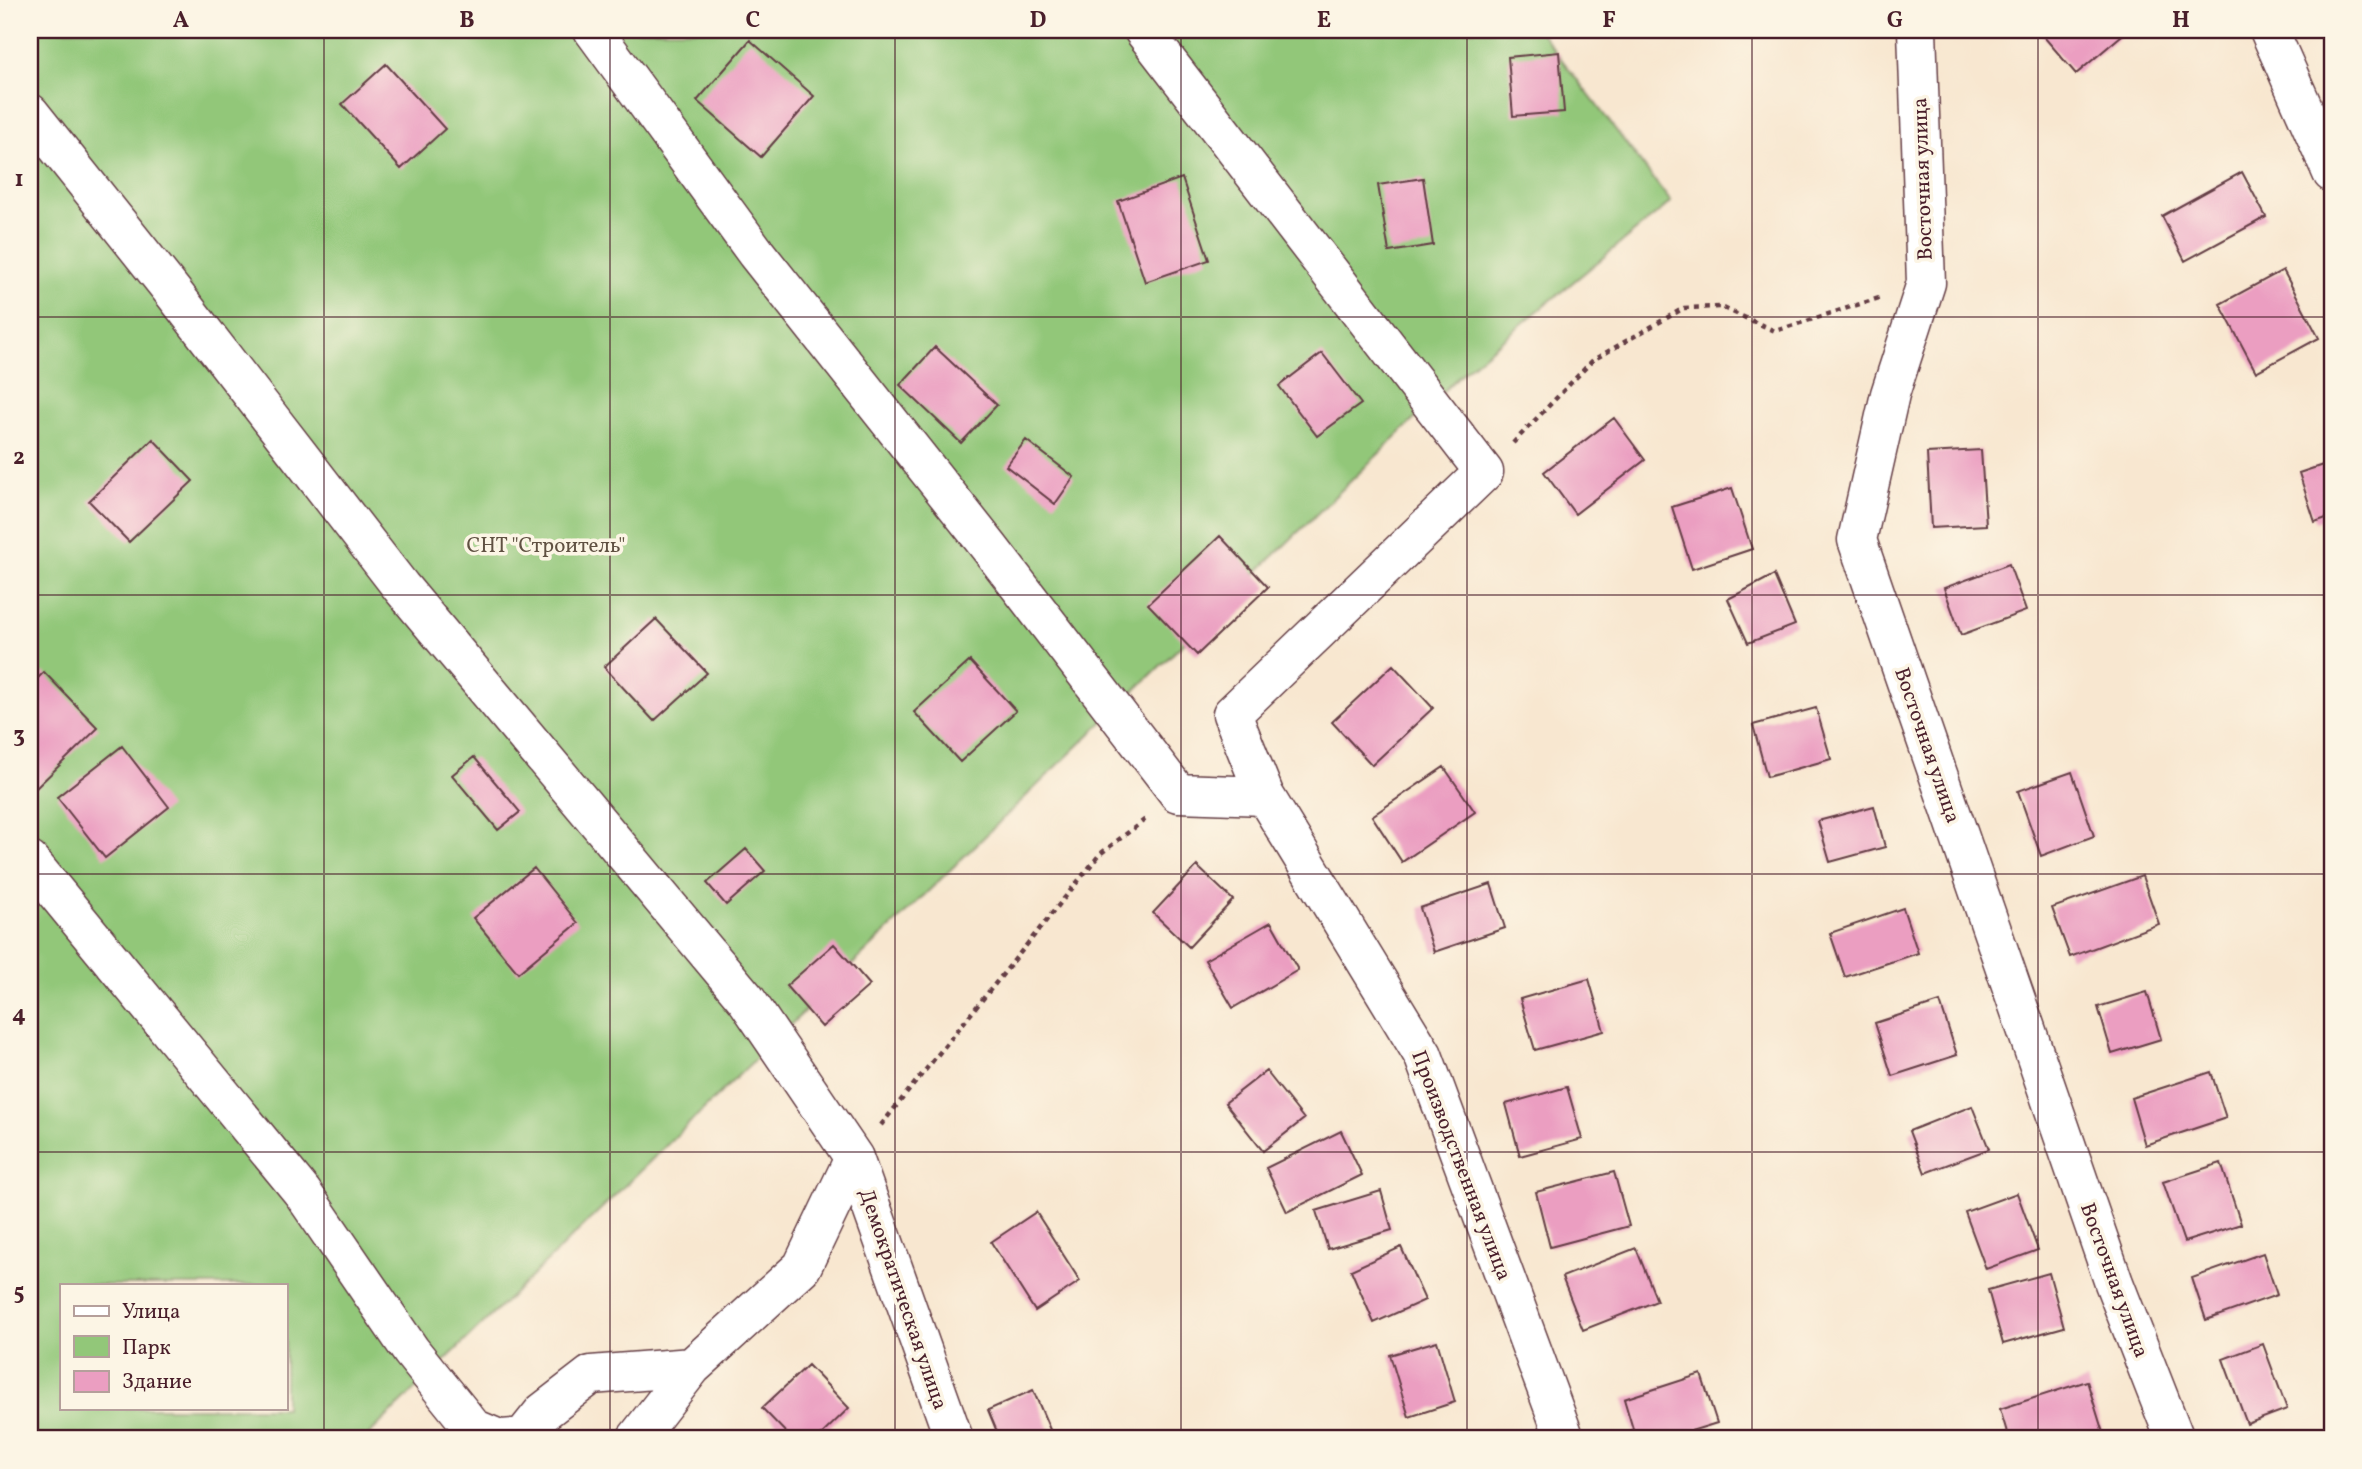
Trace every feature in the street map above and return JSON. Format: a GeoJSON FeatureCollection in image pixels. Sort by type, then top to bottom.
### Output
{"type":"FeatureCollection","features":[{"type":"Feature","properties":{"kind":"street"},"geometry":{"type":"LineString","coordinates":[[593,30],[755,253],[989,547],[1178,793],[1265,796]]}},
{"type":"Feature","properties":{"kind":"street"},"geometry":{"type":"LineString","coordinates":[[1143,30],[1484,472]]}},
{"type":"Feature","properties":{"kind":"street","name":"Восточная улица"},"geometry":{"type":"LineString","coordinates":[[1917,30],[1926,283],[1891,394],[1857,540],[2114,1283],[2175,1439]]}},
{"type":"Feature","properties":{"kind":"street"},"geometry":{"type":"LineString","coordinates":[[2269,30],[2332,173]]}},
{"type":"Feature","properties":{"kind":"street","name":"Демократическая улица"},"geometry":{"type":"LineString","coordinates":[[30,113],[172,290],[401,587],[746,999],[854,1158],[954,1439]]}},
{"type":"Feature","properties":{"kind":"street","name":"Производственная улица"},"geometry":{"type":"LineString","coordinates":[[1484,472],[1233,714],[1265,796],[1423,1055],[1565,1439]]}},
{"type":"Feature","properties":{"kind":"street"},"geometry":{"type":"LineString","coordinates":[[30,861],[302,1192],[411,1351],[473,1428],[501,1439],[523,1437],[543,1412],[591,1376],[692,1367]]}},
{"type":"Feature","properties":{"kind":"street"},"geometry":{"type":"LineString","coordinates":[[636,1439],[692,1367],[802,1267],[854,1158]]}},
{"type":"Feature","properties":{"kind":"path"},"geometry":{"type":"LineString","coordinates":[[1484,472],[1593,360],[1685,308],[1721,307],[1775,331],[1926,283]]}},
{"type":"Feature","properties":{"kind":"path"},"geometry":{"type":"LineString","coordinates":[[854,1158],[1101,854],[1178,793]]}},
{"type":"Feature","properties":{"kind":"green space","name":"СНТ \"Строитель\""},"geometry":{"type":"Polygon","coordinates":[[[30,30],[1539,30],[1671,202],[1463,372],[364,1439],[30,1439],[30,30]]]}},
{"type":"Feature","properties":{"kind":"building"},"geometry":{"type":"Polygon","coordinates":[[[2038,30],[2128,30],[2076,74],[2038,30]]]}},
{"type":"Feature","properties":{"kind":"building"},"geometry":{"type":"Polygon","coordinates":[[[750,40],[814,96],[761,157],[697,101],[750,40]]]}},
{"type":"Feature","properties":{"kind":"building"},"geometry":{"type":"Polygon","coordinates":[[[1559,52],[1564,112],[1513,116],[1508,57],[1559,52]]]}},
{"type":"Feature","properties":{"kind":"building"},"geometry":{"type":"Polygon","coordinates":[[[386,64],[445,129],[401,169],[342,104],[386,64]]]}},
{"type":"Feature","properties":{"kind":"building"},"geometry":{"type":"Polygon","coordinates":[[[2242,172],[2266,217],[2185,261],[2162,216],[2242,172]]]}},
{"type":"Feature","properties":{"kind":"building"},"geometry":{"type":"Polygon","coordinates":[[[1182,178],[1209,260],[1145,282],[1118,201],[1182,178]]]}},
{"type":"Feature","properties":{"kind":"building"},"geometry":{"type":"Polygon","coordinates":[[[1423,178],[1433,245],[1389,252],[1378,185],[1423,178]]]}},
{"type":"Feature","properties":{"kind":"building"},"geometry":{"type":"Polygon","coordinates":[[[2283,270],[2319,338],[2256,372],[2220,304],[2283,270]]]}},
{"type":"Feature","properties":{"kind":"building"},"geometry":{"type":"Polygon","coordinates":[[[935,347],[997,405],[961,443],[900,385],[935,347]]]}},
{"type":"Feature","properties":{"kind":"building"},"geometry":{"type":"Polygon","coordinates":[[[1322,353],[1361,404],[1317,436],[1279,386],[1322,353]]]}},
{"type":"Feature","properties":{"kind":"building"},"geometry":{"type":"Polygon","coordinates":[[[1614,418],[1645,460],[1575,514],[1544,472],[1614,418]]]}},
{"type":"Feature","properties":{"kind":"building"},"geometry":{"type":"Polygon","coordinates":[[[153,439],[193,481],[129,542],[89,501],[153,439]]]}},
{"type":"Feature","properties":{"kind":"building"},"geometry":{"type":"Polygon","coordinates":[[[1026,440],[1074,477],[1055,504],[1006,466],[1026,440]]]}},
{"type":"Feature","properties":{"kind":"building"},"geometry":{"type":"Polygon","coordinates":[[[1981,450],[1986,525],[1931,528],[1927,453],[1981,450]]]}},
{"type":"Feature","properties":{"kind":"building"},"geometry":{"type":"Polygon","coordinates":[[[2332,462],[2332,516],[2315,522],[2299,473],[2332,462]]]}},
{"type":"Feature","properties":{"kind":"building"},"geometry":{"type":"Polygon","coordinates":[[[1732,488],[1752,549],[1692,569],[1672,507],[1732,488]]]}},
{"type":"Feature","properties":{"kind":"building"},"geometry":{"type":"Polygon","coordinates":[[[1220,536],[1268,587],[1197,655],[1148,604],[1220,536]]]}},
{"type":"Feature","properties":{"kind":"building"},"geometry":{"type":"Polygon","coordinates":[[[2009,564],[2026,611],[1961,635],[1944,588],[2009,564]]]}},
{"type":"Feature","properties":{"kind":"building"},"geometry":{"type":"Polygon","coordinates":[[[1774,575],[1795,625],[1748,643],[1728,599],[1774,575]]]}},
{"type":"Feature","properties":{"kind":"building"},"geometry":{"type":"Polygon","coordinates":[[[656,619],[707,673],[654,721],[604,667],[656,619]]]}},
{"type":"Feature","properties":{"kind":"building"},"geometry":{"type":"Polygon","coordinates":[[[970,661],[1016,711],[960,762],[914,712],[970,661]]]}},
{"type":"Feature","properties":{"kind":"building"},"geometry":{"type":"Polygon","coordinates":[[[1393,665],[1433,708],[1372,765],[1332,722],[1393,665]]]}},
{"type":"Feature","properties":{"kind":"building"},"geometry":{"type":"Polygon","coordinates":[[[44,672],[98,728],[34,790],[30,786],[30,686],[44,672]]]}},
{"type":"Feature","properties":{"kind":"building"},"geometry":{"type":"Polygon","coordinates":[[[1816,708],[1831,759],[1767,777],[1753,725],[1816,708]]]}},
{"type":"Feature","properties":{"kind":"building"},"geometry":{"type":"Polygon","coordinates":[[[122,746],[169,807],[105,858],[57,797],[122,746]]]}},
{"type":"Feature","properties":{"kind":"building"},"geometry":{"type":"Polygon","coordinates":[[[474,757],[520,812],[498,830],[452,775],[474,757]]]}},
{"type":"Feature","properties":{"kind":"building"},"geometry":{"type":"Polygon","coordinates":[[[1444,767],[1475,812],[1402,862],[1372,816],[1444,767]]]}},
{"type":"Feature","properties":{"kind":"building"},"geometry":{"type":"Polygon","coordinates":[[[2072,772],[2094,836],[2041,856],[2018,791],[2072,772]]]}},
{"type":"Feature","properties":{"kind":"building"},"geometry":{"type":"Polygon","coordinates":[[[1874,806],[1885,847],[1830,862],[1818,821],[1874,806]]]}},
{"type":"Feature","properties":{"kind":"building"},"geometry":{"type":"Polygon","coordinates":[[[746,849],[765,871],[726,905],[707,883],[746,849]]]}},
{"type":"Feature","properties":{"kind":"building"},"geometry":{"type":"Polygon","coordinates":[[[1197,866],[1233,900],[1189,947],[1153,913],[1197,866]]]}},
{"type":"Feature","properties":{"kind":"building"},"geometry":{"type":"Polygon","coordinates":[[[534,868],[578,923],[518,973],[473,918],[534,868]]]}},
{"type":"Feature","properties":{"kind":"building"},"geometry":{"type":"Polygon","coordinates":[[[2142,876],[2159,924],[2070,957],[2052,908],[2142,876]]]}},
{"type":"Feature","properties":{"kind":"building"},"geometry":{"type":"Polygon","coordinates":[[[1491,884],[1505,928],[1434,952],[1420,908],[1491,884]]]}},
{"type":"Feature","properties":{"kind":"building"},"geometry":{"type":"Polygon","coordinates":[[[1903,908],[1918,953],[1845,977],[1830,933],[1903,908]]]}},
{"type":"Feature","properties":{"kind":"building"},"geometry":{"type":"Polygon","coordinates":[[[1271,922],[1298,970],[1233,1008],[1205,960],[1271,922]]]}},
{"type":"Feature","properties":{"kind":"building"},"geometry":{"type":"Polygon","coordinates":[[[834,944],[870,985],[822,1027],[786,986],[834,944]]]}},
{"type":"Feature","properties":{"kind":"building"},"geometry":{"type":"Polygon","coordinates":[[[1589,979],[1604,1031],[1535,1050],[1520,999],[1589,979]]]}},
{"type":"Feature","properties":{"kind":"building"},"geometry":{"type":"Polygon","coordinates":[[[2147,992],[2161,1039],[2112,1054],[2098,1007],[2147,992]]]}},
{"type":"Feature","properties":{"kind":"building"},"geometry":{"type":"Polygon","coordinates":[[[1940,1002],[1957,1055],[1892,1076],[1875,1023],[1940,1002]]]}},
{"type":"Feature","properties":{"kind":"building"},"geometry":{"type":"Polygon","coordinates":[[[1266,1071],[1304,1119],[1263,1151],[1225,1103],[1266,1071]]]}},
{"type":"Feature","properties":{"kind":"building"},"geometry":{"type":"Polygon","coordinates":[[[2211,1072],[2226,1118],[2145,1145],[2131,1098],[2211,1072]]]}},
{"type":"Feature","properties":{"kind":"building"},"geometry":{"type":"Polygon","coordinates":[[[1567,1087],[1582,1139],[1520,1156],[1506,1104],[1567,1087]]]}},
{"type":"Feature","properties":{"kind":"building"},"geometry":{"type":"Polygon","coordinates":[[[1972,1106],[1989,1149],[1925,1173],[1909,1131],[1972,1106]]]}},
{"type":"Feature","properties":{"kind":"building"},"geometry":{"type":"Polygon","coordinates":[[[1341,1131],[1362,1175],[1287,1212],[1266,1168],[1341,1131]]]}},
{"type":"Feature","properties":{"kind":"building"},"geometry":{"type":"Polygon","coordinates":[[[2221,1163],[2241,1224],[2184,1242],[2163,1182],[2221,1163]]]}},
{"type":"Feature","properties":{"kind":"building"},"geometry":{"type":"Polygon","coordinates":[[[1614,1172],[1629,1226],[1550,1247],[1536,1192],[1614,1172]]]}},
{"type":"Feature","properties":{"kind":"building"},"geometry":{"type":"Polygon","coordinates":[[[1381,1191],[1392,1230],[1328,1249],[1316,1211],[1381,1191]]]}},
{"type":"Feature","properties":{"kind":"building"},"geometry":{"type":"Polygon","coordinates":[[[2017,1193],[2038,1250],[1986,1269],[1965,1212],[2017,1193]]]}},
{"type":"Feature","properties":{"kind":"building"},"geometry":{"type":"Polygon","coordinates":[[[1036,1212],[1080,1281],[1035,1311],[991,1242],[1036,1212]]]}},
{"type":"Feature","properties":{"kind":"building"},"geometry":{"type":"Polygon","coordinates":[[[1401,1247],[1425,1300],[1374,1323],[1351,1270],[1401,1247]]]}},
{"type":"Feature","properties":{"kind":"building"},"geometry":{"type":"Polygon","coordinates":[[[1636,1248],[1657,1301],[1583,1330],[1562,1277],[1636,1248]]]}},
{"type":"Feature","properties":{"kind":"building"},"geometry":{"type":"Polygon","coordinates":[[[2263,1253],[2277,1295],[2206,1320],[2192,1278],[2263,1253]]]}},
{"type":"Feature","properties":{"kind":"building"},"geometry":{"type":"Polygon","coordinates":[[[2049,1273],[2064,1327],[2003,1344],[1988,1290],[2049,1273]]]}},
{"type":"Feature","properties":{"kind":"building"},"geometry":{"type":"Polygon","coordinates":[[[1437,1341],[1455,1402],[1409,1417],[1390,1355],[1437,1341]]]}},
{"type":"Feature","properties":{"kind":"building"},"geometry":{"type":"Polygon","coordinates":[[[2263,1344],[2287,1409],[2247,1424],[2223,1359],[2263,1344]]]}},
{"type":"Feature","properties":{"kind":"building"},"geometry":{"type":"Polygon","coordinates":[[[808,1365],[849,1408],[817,1439],[792,1439],[762,1408],[808,1365]]]}},
{"type":"Feature","properties":{"kind":"building"},"geometry":{"type":"Polygon","coordinates":[[[1701,1374],[1717,1423],[1665,1439],[1636,1439],[1624,1399],[1701,1374]]]}},
{"type":"Feature","properties":{"kind":"building"},"geometry":{"type":"Polygon","coordinates":[[[2087,1381],[2104,1436],[2093,1439],[2009,1439],[2000,1409],[2087,1381]]]}},
{"type":"Feature","properties":{"kind":"building"},"geometry":{"type":"Polygon","coordinates":[[[1033,1390],[1054,1439],[1000,1439],[988,1410],[1033,1390]]]}}]}
